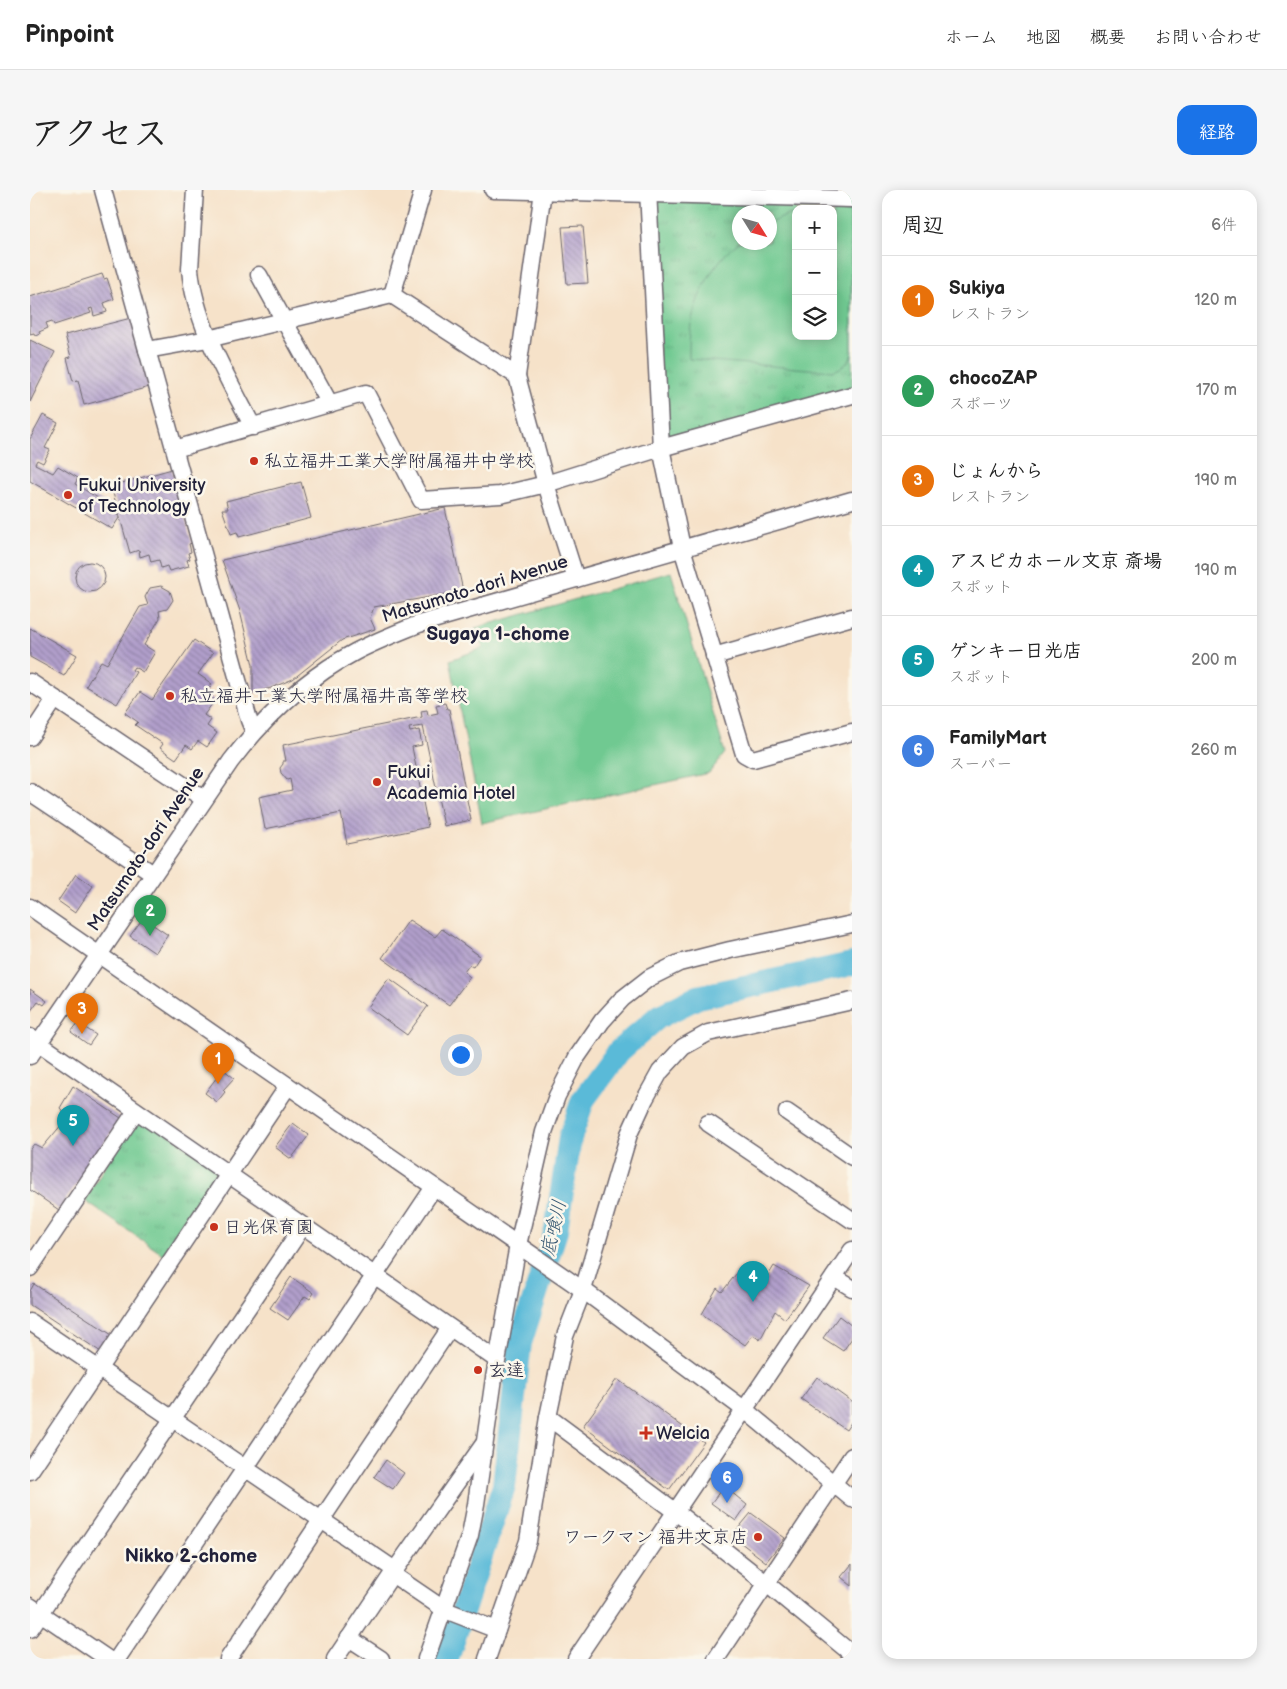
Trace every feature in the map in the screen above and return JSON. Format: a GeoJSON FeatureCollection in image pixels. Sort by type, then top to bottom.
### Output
{"type":"FeatureCollection","features":[{"type":"Feature","properties":{"kind":"street"},"geometry":{"type":"LineString","coordinates":[[103,190],[249,720],[254,732]]}},
{"type":"Feature","properties":{"kind":"street"},"geometry":{"type":"LineString","coordinates":[[195,190],[190,268],[191,280],[208,339],[253,427]]}},
{"type":"Feature","properties":{"kind":"street"},"geometry":{"type":"LineString","coordinates":[[392,295],[423,190]]}},
{"type":"Feature","properties":{"kind":"street"},"geometry":{"type":"LineString","coordinates":[[493,190],[648,192],[852,199]]}},
{"type":"Feature","properties":{"kind":"street"},"geometry":{"type":"LineString","coordinates":[[544,191],[518,376],[546,484],[576,579]]}},
{"type":"Feature","properties":{"kind":"street"},"geometry":{"type":"LineString","coordinates":[[648,192],[661,448],[682,548],[744,754],[753,759],[852,732]]}},
{"type":"Feature","properties":{"kind":"street"},"geometry":{"type":"LineString","coordinates":[[258,275],[330,404]]}},
{"type":"Feature","properties":{"kind":"street"},"geometry":{"type":"LineString","coordinates":[[147,350],[208,339],[392,295],[518,376]]}},
{"type":"Feature","properties":{"kind":"street"},"geometry":{"type":"LineString","coordinates":[[175,449],[366,393],[421,500],[500,495],[546,484],[661,448],[852,395]]}},
{"type":"Feature","properties":{"kind":"street","name":"Matsumoto-dori Avenue"},"geometry":{"type":"LineString","coordinates":[[33,1046],[204,798],[254,732],[301,688],[336,663],[383,638],[418,624],[852,500]]}},
{"type":"Feature","properties":{"kind":"street"},"geometry":{"type":"LineString","coordinates":[[714,656],[852,617]]}},
{"type":"Feature","properties":{"kind":"street"},"geometry":{"type":"LineString","coordinates":[[30,682],[204,798]]}},
{"type":"Feature","properties":{"kind":"street"},"geometry":{"type":"LineString","coordinates":[[30,737],[55,699]]}},
{"type":"Feature","properties":{"kind":"street"},"geometry":{"type":"LineString","coordinates":[[30,792],[153,874]]}},
{"type":"Feature","properties":{"kind":"street"},"geometry":{"type":"LineString","coordinates":[[30,907],[580,1288],[745,1410],[852,1499]]}},
{"type":"Feature","properties":{"kind":"street"},"geometry":{"type":"LineString","coordinates":[[426,1659],[448,1611],[470,1535],[497,1360],[523,1249],[544,1132],[557,1096],[577,1057],[602,1021],[622,999],[649,978],[679,963],[852,924]]}},
{"type":"Feature","properties":{"kind":"street"},"geometry":{"type":"LineString","coordinates":[[486,1659],[493,1628],[528,1540],[548,1417],[565,1336],[629,1134],[660,1072],[683,1047],[708,1033],[852,1001]]}},
{"type":"Feature","properties":{"kind":"street"},"geometry":{"type":"LineString","coordinates":[[33,1046],[136,1111],[497,1360]]}},
{"type":"Feature","properties":{"kind":"street"},"geometry":{"type":"LineString","coordinates":[[30,1471],[288,1086]]}},
{"type":"Feature","properties":{"kind":"street"},"geometry":{"type":"LineString","coordinates":[[30,1268],[136,1111]]}},
{"type":"Feature","properties":{"kind":"street"},"geometry":{"type":"LineString","coordinates":[[786,1112],[852,1156]]}},
{"type":"Feature","properties":{"kind":"street"},"geometry":{"type":"LineString","coordinates":[[708,1123],[852,1220]]}},
{"type":"Feature","properties":{"kind":"street"},"geometry":{"type":"LineString","coordinates":[[118,1659],[434,1187]]}},
{"type":"Feature","properties":{"kind":"street"},"geometry":{"type":"LineString","coordinates":[[30,1629],[35,1610],[173,1419],[303,1226]]}},
{"type":"Feature","properties":{"kind":"street"},"geometry":{"type":"LineString","coordinates":[[576,1659],[852,1250]]}},
{"type":"Feature","properties":{"kind":"street"},"geometry":{"type":"LineString","coordinates":[[834,1277],[852,1288]]}},
{"type":"Feature","properties":{"kind":"street"},"geometry":{"type":"LineString","coordinates":[[30,1322],[246,1468],[448,1611],[493,1628]]}},
{"type":"Feature","properties":{"kind":"street"},"geometry":{"type":"LineString","coordinates":[[228,1659],[450,1328]]}},
{"type":"Feature","properties":{"kind":"street"},"geometry":{"type":"LineString","coordinates":[[548,1417],[676,1512],[852,1654]]}},
{"type":"Feature","properties":{"kind":"street"},"geometry":{"type":"LineString","coordinates":[[335,1659],[485,1444]]}},
{"type":"Feature","properties":{"kind":"street"},"geometry":{"type":"LineString","coordinates":[[716,1659],[852,1456]]}},
{"type":"Feature","properties":{"kind":"street"},"geometry":{"type":"LineString","coordinates":[[35,1610],[108,1659]]}},
{"type":"Feature","properties":{"kind":"street"},"geometry":{"type":"LineString","coordinates":[[349,1638],[380,1659]]}},
{"type":"Feature","properties":{"kind":"green space"},"geometry":{"type":"Polygon","coordinates":[[[654,194],[852,199],[852,395],[661,448],[654,194]]]}},
{"type":"Feature","properties":{"kind":"green space"},"geometry":{"type":"Polygon","coordinates":[[[837,211],[850,212],[852,354],[847,363],[832,371],[689,359],[690,332],[694,312],[702,289],[714,268],[732,248],[732,250],[777,250],[777,220],[792,214],[792,340],[837,340],[837,211]]]}},
{"type":"Feature","properties":{"kind":"green space"},"geometry":{"type":"Polygon","coordinates":[[[671,572],[725,753],[709,773],[482,823],[450,660],[483,648],[475,628],[671,572]]]}},
{"type":"Feature","properties":{"kind":"green space"},"geometry":{"type":"Polygon","coordinates":[[[136,1111],[228,1175],[171,1260],[85,1201],[136,1111]]]}},
{"type":"Feature","properties":{"kind":"building"},"geometry":{"type":"Polygon","coordinates":[[[583,226],[588,283],[567,284],[562,227],[583,226]]]}},
{"type":"Feature","properties":{"kind":"building"},"geometry":{"type":"Polygon","coordinates":[[[102,274],[104,279],[107,278],[114,299],[104,303],[107,312],[94,316],[92,308],[89,309],[91,313],[54,325],[52,321],[46,323],[48,328],[39,332],[40,334],[35,336],[34,333],[30,334],[30,297],[102,274]]]}},
{"type":"Feature","properties":{"kind":"building"},"geometry":{"type":"Polygon","coordinates":[[[131,318],[149,387],[84,405],[78,380],[73,381],[67,358],[71,357],[65,335],[131,318]]]}},
{"type":"Feature","properties":{"kind":"building"},"geometry":{"type":"Polygon","coordinates":[[[30,340],[55,352],[30,402],[30,340]]]}},
{"type":"Feature","properties":{"kind":"building"},"geometry":{"type":"Polygon","coordinates":[[[43,415],[58,423],[45,448],[50,450],[43,463],[37,460],[35,464],[53,473],[58,466],[78,478],[75,484],[116,509],[119,518],[112,529],[30,481],[30,439],[43,415]]]}},
{"type":"Feature","properties":{"kind":"building"},"geometry":{"type":"Polygon","coordinates":[[[172,469],[192,543],[189,544],[191,552],[188,553],[190,559],[187,560],[189,566],[169,571],[167,566],[161,568],[159,560],[151,562],[149,554],[140,557],[139,550],[130,553],[111,486],[172,469]]]}},
{"type":"Feature","properties":{"kind":"building"},"geometry":{"type":"Polygon","coordinates":[[[301,482],[311,518],[239,537],[237,532],[231,534],[222,509],[228,509],[226,501],[301,482]]]}},
{"type":"Feature","properties":{"kind":"building"},"geometry":{"type":"Polygon","coordinates":[[[445,508],[463,591],[374,607],[370,618],[375,629],[342,640],[293,679],[253,693],[253,665],[240,611],[222,560],[445,508]]]}},
{"type":"Feature","properties":{"kind":"building"},"geometry":{"type":"Polygon","coordinates":[[[90,562],[101,566],[105,577],[101,588],[90,592],[79,588],[75,577],[79,566],[90,562]]]}},
{"type":"Feature","properties":{"kind":"building"},"geometry":{"type":"Polygon","coordinates":[[[161,586],[170,591],[173,600],[167,609],[159,611],[160,618],[144,645],[155,652],[143,672],[134,667],[132,670],[136,672],[117,704],[86,686],[101,661],[107,664],[140,607],[148,605],[145,597],[150,588],[161,586]]]}},
{"type":"Feature","properties":{"kind":"building"},"geometry":{"type":"Polygon","coordinates":[[[30,628],[77,655],[64,676],[30,657],[30,628]]]}},
{"type":"Feature","properties":{"kind":"building"},"geometry":{"type":"Polygon","coordinates":[[[194,640],[213,653],[198,674],[212,684],[205,694],[215,700],[204,715],[211,720],[207,726],[217,733],[207,747],[198,741],[192,749],[186,745],[176,759],[160,748],[163,744],[135,725],[138,722],[125,713],[140,692],[152,700],[194,640]]]}},
{"type":"Feature","properties":{"kind":"building"},"geometry":{"type":"Polygon","coordinates":[[[445,703],[447,709],[449,709],[471,820],[444,826],[423,726],[409,728],[410,732],[419,730],[422,745],[412,747],[428,827],[347,844],[341,813],[265,829],[259,797],[292,790],[290,779],[287,780],[281,773],[280,768],[283,761],[286,761],[283,745],[422,717],[421,711],[427,710],[428,715],[438,713],[436,705],[445,703]]]}},
{"type":"Feature","properties":{"kind":"building"},"geometry":{"type":"Polygon","coordinates":[[[76,874],[93,886],[75,913],[58,901],[76,874]]]}},
{"type":"Feature","properties":{"kind":"building"},"geometry":{"type":"Polygon","coordinates":[[[143,918],[168,935],[155,953],[130,936],[143,918]]]}},
{"type":"Feature","properties":{"kind":"building"},"geometry":{"type":"Polygon","coordinates":[[[409,920],[435,937],[442,929],[480,956],[473,967],[469,965],[464,972],[470,977],[449,1005],[382,958],[409,920]]]}},
{"type":"Feature","properties":{"kind":"building"},"geometry":{"type":"Polygon","coordinates":[[[389,978],[428,1006],[407,1035],[368,1007],[389,978]]]}},
{"type":"Feature","properties":{"kind":"building"},"geometry":{"type":"Polygon","coordinates":[[[30,989],[47,1001],[44,1005],[38,1001],[30,1012],[30,989]]]}},
{"type":"Feature","properties":{"kind":"building"},"geometry":{"type":"Polygon","coordinates":[[[78,1023],[96,1035],[89,1045],[71,1032],[78,1023]]]}},
{"type":"Feature","properties":{"kind":"building"},"geometry":{"type":"Polygon","coordinates":[[[223,1069],[234,1078],[223,1090],[225,1092],[217,1102],[205,1093],[223,1069]]]}},
{"type":"Feature","properties":{"kind":"building"},"geometry":{"type":"Polygon","coordinates":[[[73,1086],[121,1118],[59,1210],[30,1190],[30,1149],[34,1144],[42,1148],[68,1117],[60,1108],[73,1086]]]}},
{"type":"Feature","properties":{"kind":"building"},"geometry":{"type":"Polygon","coordinates":[[[293,1123],[309,1135],[291,1159],[275,1147],[293,1123]]]}},
{"type":"Feature","properties":{"kind":"building"},"geometry":{"type":"Polygon","coordinates":[[[774,1266],[809,1286],[785,1319],[775,1311],[760,1340],[753,1335],[745,1345],[702,1314],[717,1288],[722,1292],[740,1269],[763,1284],[774,1266]]]}},
{"type":"Feature","properties":{"kind":"building"},"geometry":{"type":"Polygon","coordinates":[[[291,1277],[314,1293],[310,1299],[305,1296],[288,1320],[270,1308],[291,1277]]]}},
{"type":"Feature","properties":{"kind":"building"},"geometry":{"type":"Polygon","coordinates":[[[34,1284],[112,1335],[101,1352],[30,1305],[30,1291],[34,1284]]]}},
{"type":"Feature","properties":{"kind":"building"},"geometry":{"type":"Polygon","coordinates":[[[839,1316],[852,1326],[852,1338],[843,1351],[823,1338],[839,1316]]]}},
{"type":"Feature","properties":{"kind":"building"},"geometry":{"type":"Polygon","coordinates":[[[817,1377],[852,1402],[852,1421],[846,1430],[801,1399],[817,1377]]]}},
{"type":"Feature","properties":{"kind":"building"},"geometry":{"type":"Polygon","coordinates":[[[617,1379],[704,1442],[669,1490],[583,1426],[617,1379]]]}},
{"type":"Feature","properties":{"kind":"building"},"geometry":{"type":"Polygon","coordinates":[[[386,1460],[404,1473],[393,1489],[374,1477],[386,1460]]]}},
{"type":"Feature","properties":{"kind":"building"},"geometry":{"type":"Polygon","coordinates":[[[724,1486],[747,1505],[736,1521],[711,1503],[724,1486]]]}},
{"type":"Feature","properties":{"kind":"building","name":"ワークマン 福井文京店"},"geometry":{"type":"Polygon","coordinates":[[[751,1513],[785,1538],[766,1562],[732,1536],[751,1513]]]}},
{"type":"Feature","properties":{"kind":"building"},"geometry":{"type":"Polygon","coordinates":[[[852,1564],[852,1586],[841,1577],[852,1564]]]}},
{"type":"Feature","properties":{"kind":"waterway","name":"底喰川"},"geometry":{"type":"LineString","coordinates":[[447,1659],[504,1486],[520,1343],[556,1231],[570,1138],[583,1100],[619,1051],[658,1017],[698,997],[852,964]]}},
{"type":"Feature","properties":{"kind":"place","name":"私立福井工業大学附属福井中学校"},"geometry":{"type":"Point","coordinates":[254,461]}},
{"type":"Feature","properties":{"kind":"place","name":"Fukui University of Technology"},"geometry":{"type":"Point","coordinates":[68,495]}},
{"type":"Feature","properties":{"kind":"place","name":"私立福井工業大学附属福井高等学校"},"geometry":{"type":"Point","coordinates":[170,696]}},
{"type":"Feature","properties":{"kind":"place","name":"Fukui Academia Hotel"},"geometry":{"type":"Point","coordinates":[377,782]}},
{"type":"Feature","properties":{"kind":"place","name":"chocoZAP"},"geometry":{"type":"Point","coordinates":[150,936]}},
{"type":"Feature","properties":{"kind":"place","name":"じょんから"},"geometry":{"type":"Point","coordinates":[82,1034]}},
{"type":"Feature","properties":{"kind":"place","name":"Sukiya"},"geometry":{"type":"Point","coordinates":[218,1084]}},
{"type":"Feature","properties":{"kind":"place","name":"ゲンキー日光店"},"geometry":{"type":"Point","coordinates":[73,1146]}},
{"type":"Feature","properties":{"kind":"place","name":"日光保育園"},"geometry":{"type":"Point","coordinates":[214,1227]}},
{"type":"Feature","properties":{"kind":"place","name":"アスピカホール文京 斎場"},"geometry":{"type":"Point","coordinates":[753,1302]}},
{"type":"Feature","properties":{"kind":"place","name":"玄達"},"geometry":{"type":"Point","coordinates":[478,1370]}},
{"type":"Feature","properties":{"kind":"place","name":"Welcia"},"geometry":{"type":"Point","coordinates":[646,1433]}},
{"type":"Feature","properties":{"kind":"place","name":"FamilyMart"},"geometry":{"type":"Point","coordinates":[727,1503]}},
{"type":"Feature","properties":{"kind":"place","name":"ワークマン 福井文京店"},"geometry":{"type":"Point","coordinates":[758,1537]}},
{"type":"Feature","properties":{"kind":"district","name":"Sugaya 1-chome"},"geometry":{"type":"Point","coordinates":[498,634]}},
{"type":"Feature","properties":{"kind":"district","name":"Nikko 2-chome"},"geometry":{"type":"Point","coordinates":[191,1556]}}]}
